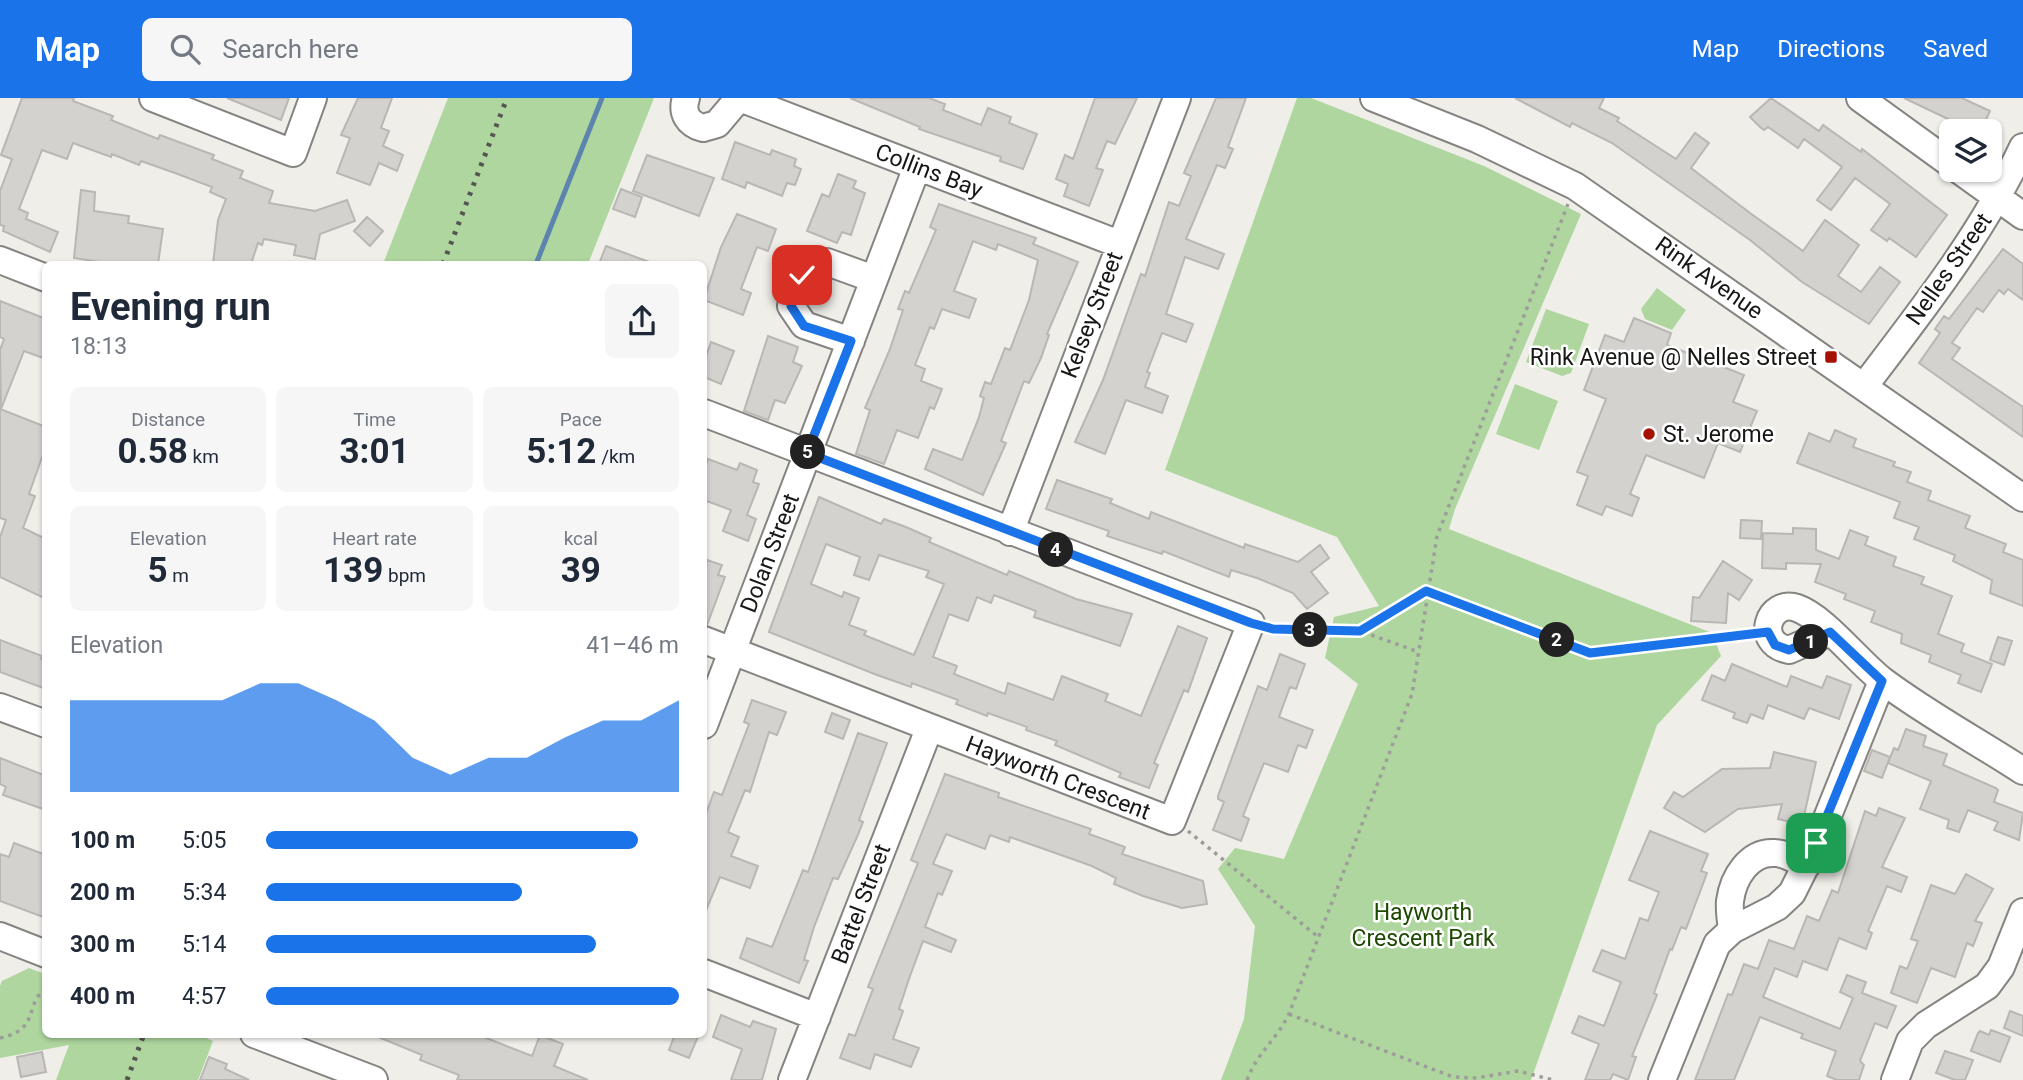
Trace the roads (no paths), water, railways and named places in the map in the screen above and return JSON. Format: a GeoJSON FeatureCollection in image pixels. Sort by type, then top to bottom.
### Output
{"type":"FeatureCollection","features":[{"type":"Feature","properties":{"kind":"street"},"geometry":{"type":"LineString","coordinates":[[153,98],[293,153],[313,98]]}},
{"type":"Feature","properties":{"kind":"street","name":"Collins Bay"},"geometry":{"type":"LineString","coordinates":[[686,98],[686,116],[690,122],[703,128],[718,124],[739,98],[1119,244]]}},
{"type":"Feature","properties":{"kind":"street","name":"Kelsey Street"},"geometry":{"type":"LineString","coordinates":[[1010,532],[1177,98]]}},
{"type":"Feature","properties":{"kind":"street","name":"Rink Avenue"},"geometry":{"type":"LineString","coordinates":[[1374,98],[1424,107],[1575,186],[1865,385],[2023,498]]}},
{"type":"Feature","properties":{"kind":"street"},"geometry":{"type":"LineString","coordinates":[[1860,98],[1939,155]]}},
{"type":"Feature","properties":{"kind":"street","name":"Nelles Street"},"geometry":{"type":"LineString","coordinates":[[1865,385],[1940,285],[1999,199],[2023,147]]}},
{"type":"Feature","properties":{"kind":"street","name":"Dolan Street"},"geometry":{"type":"LineString","coordinates":[[707,717],[918,167]]}},
{"type":"Feature","properties":{"kind":"street"},"geometry":{"type":"LineString","coordinates":[[1976,182],[2023,216]]}},
{"type":"Feature","properties":{"kind":"street"},"geometry":{"type":"LineString","coordinates":[[0,260],[42,276]]}},
{"type":"Feature","properties":{"kind":"street"},"geometry":{"type":"LineString","coordinates":[[851,341],[804,326],[791,306],[802,275],[827,262],[874,279]]}},
{"type":"Feature","properties":{"kind":"street"},"geometry":{"type":"LineString","coordinates":[[707,414],[1010,532]]}},
{"type":"Feature","properties":{"kind":"street","name":"Hayworth Crescent"},"geometry":{"type":"LineString","coordinates":[[707,641],[1172,821],[1251,623],[1010,532]]}},
{"type":"Feature","properties":{"kind":"street"},"geometry":{"type":"LineString","coordinates":[[1830,632],[1789,650],[1775,645],[1768,632],[1768,624],[1776,612],[1790,607],[1804,612],[1830,632],[1882,681],[2023,771]]}},
{"type":"Feature","properties":{"kind":"street"},"geometry":{"type":"LineString","coordinates":[[1662,1080],[1717,944],[1732,930],[1777,908],[1793,893],[1882,681]]}},
{"type":"Feature","properties":{"kind":"street"},"geometry":{"type":"LineString","coordinates":[[0,707],[42,723]]}},
{"type":"Feature","properties":{"kind":"street","name":"Battel Street"},"geometry":{"type":"LineString","coordinates":[[792,1080],[929,729]]}},
{"type":"Feature","properties":{"kind":"street"},"geometry":{"type":"LineString","coordinates":[[1732,930],[1729,902],[1744,868],[1756,855],[1776,852],[1807,865]]}},
{"type":"Feature","properties":{"kind":"street"},"geometry":{"type":"LineString","coordinates":[[1895,1080],[1910,1041],[1927,1025],[1987,986],[2001,967],[2023,912]]}},
{"type":"Feature","properties":{"kind":"street"},"geometry":{"type":"LineString","coordinates":[[2,941],[42,953]]}},
{"type":"Feature","properties":{"kind":"street"},"geometry":{"type":"LineString","coordinates":[[707,974],[817,1017]]}},
{"type":"Feature","properties":{"kind":"street"},"geometry":{"type":"LineString","coordinates":[[264,1038],[374,1080]]}},
{"type":"Feature","properties":{"kind":"waterway"},"geometry":{"type":"LineString","coordinates":[[537,261],[602,98]]}},
{"type":"Feature","properties":{"kind":"railway"},"geometry":{"type":"LineString","coordinates":[[444,261],[507,98]]}},
{"type":"Feature","properties":{"kind":"railway"},"geometry":{"type":"LineString","coordinates":[[127,1080],[143,1038]]}},
{"type":"Feature","properties":{"kind":"place","name":"Rink Avenue @ Nelles Street"},"geometry":{"type":"Point","coordinates":[1831,357]}},
{"type":"Feature","properties":{"kind":"place","name":"St. Jerome"},"geometry":{"type":"Point","coordinates":[1649,434]}},
{"type":"Feature","properties":{"kind":"park label","name":"Hayworth Crescent Park"},"geometry":{"type":"Point","coordinates":[1423,925]}}]}
